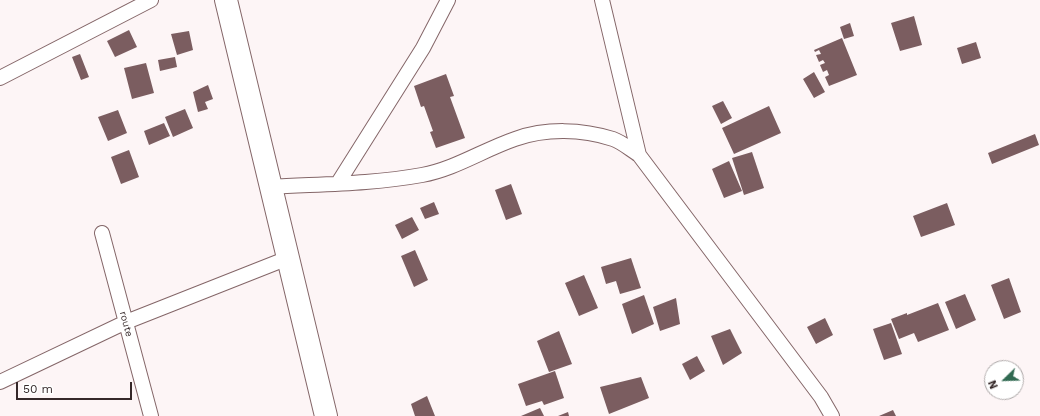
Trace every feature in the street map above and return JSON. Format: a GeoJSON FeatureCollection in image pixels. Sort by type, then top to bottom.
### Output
{"type":"FeatureCollection","features":[{"type":"Feature","properties":{"kind":"main road"},"geometry":{"type":"LineString","coordinates":[[226,0],[326,416]]}},
{"type":"Feature","properties":{"kind":"street"},"geometry":{"type":"LineString","coordinates":[[0,78],[151,0]]}},
{"type":"Feature","properties":{"kind":"street"},"geometry":{"type":"LineString","coordinates":[[338,183],[423,48],[448,0]]}},
{"type":"Feature","properties":{"kind":"street"},"geometry":{"type":"LineString","coordinates":[[602,0],[639,155]]}},
{"type":"Feature","properties":{"kind":"street"},"geometry":{"type":"LineString","coordinates":[[271,186],[384,181],[424,175],[454,166],[516,139],[551,131],[577,132],[614,140],[639,155],[822,397],[832,416]]}},
{"type":"Feature","properties":{"kind":"street","name":"route"},"geometry":{"type":"LineString","coordinates":[[102,233],[151,416]]}},
{"type":"Feature","properties":{"kind":"street"},"geometry":{"type":"LineString","coordinates":[[0,382],[126,322],[288,258]]}},
{"type":"Feature","properties":{"kind":"building"},"geometry":{"type":"Polygon","coordinates":[[[914,16],[922,45],[900,51],[891,23],[914,16]]]}},
{"type":"Feature","properties":{"kind":"building"},"geometry":{"type":"Polygon","coordinates":[[[850,23],[854,36],[844,39],[840,27],[850,23]]]}},
{"type":"Feature","properties":{"kind":"building"},"geometry":{"type":"Polygon","coordinates":[[[129,30],[137,47],[115,57],[107,41],[129,30]]]}},
{"type":"Feature","properties":{"kind":"building"},"geometry":{"type":"Polygon","coordinates":[[[189,31],[193,50],[177,55],[171,34],[189,31]]]}},
{"type":"Feature","properties":{"kind":"building"},"geometry":{"type":"Polygon","coordinates":[[[842,38],[857,75],[829,86],[825,77],[829,75],[827,70],[823,72],[820,65],[825,63],[823,60],[819,62],[816,55],[821,54],[819,50],[815,52],[814,50],[842,38]]]}},
{"type":"Feature","properties":{"kind":"building"},"geometry":{"type":"Polygon","coordinates":[[[976,42],[981,58],[962,64],[957,48],[976,42]]]}},
{"type":"Feature","properties":{"kind":"building"},"geometry":{"type":"Polygon","coordinates":[[[80,54],[89,77],[81,80],[72,57],[80,54]]]}},
{"type":"Feature","properties":{"kind":"building"},"geometry":{"type":"Polygon","coordinates":[[[175,57],[177,67],[160,71],[158,60],[175,57]]]}},
{"type":"Feature","properties":{"kind":"building"},"geometry":{"type":"Polygon","coordinates":[[[146,63],[154,93],[132,99],[124,68],[146,63]]]}},
{"type":"Feature","properties":{"kind":"building"},"geometry":{"type":"Polygon","coordinates":[[[814,72],[825,92],[814,98],[803,79],[814,72]]]}},
{"type":"Feature","properties":{"kind":"building"},"geometry":{"type":"Polygon","coordinates":[[[446,74],[454,96],[450,97],[465,138],[436,148],[430,132],[433,131],[424,106],[421,107],[414,86],[446,74]]]}},
{"type":"Feature","properties":{"kind":"building"},"geometry":{"type":"Polygon","coordinates":[[[208,85],[213,99],[205,102],[208,109],[198,112],[193,92],[208,85]]]}},
{"type":"Feature","properties":{"kind":"building"},"geometry":{"type":"Polygon","coordinates":[[[723,101],[732,118],[721,124],[712,106],[723,101]]]}},
{"type":"Feature","properties":{"kind":"building"},"geometry":{"type":"Polygon","coordinates":[[[769,106],[781,133],[734,154],[722,128],[769,106]]]}},
{"type":"Feature","properties":{"kind":"building"},"geometry":{"type":"Polygon","coordinates":[[[185,109],[193,128],[173,137],[165,117],[185,109]]]}},
{"type":"Feature","properties":{"kind":"building"},"geometry":{"type":"Polygon","coordinates":[[[118,110],[127,133],[108,141],[98,117],[118,110]]]}},
{"type":"Feature","properties":{"kind":"building"},"geometry":{"type":"Polygon","coordinates":[[[164,123],[170,136],[149,145],[144,131],[164,123]]]}},
{"type":"Feature","properties":{"kind":"building"},"geometry":{"type":"Polygon","coordinates":[[[1035,134],[1039,145],[992,164],[988,153],[1035,134]]]}},
{"type":"Feature","properties":{"kind":"building"},"geometry":{"type":"Polygon","coordinates":[[[129,150],[139,177],[121,184],[111,157],[129,150]]]}},
{"type":"Feature","properties":{"kind":"building"},"geometry":{"type":"Polygon","coordinates":[[[752,152],[764,188],[744,195],[732,158],[752,152]]]}},
{"type":"Feature","properties":{"kind":"building"},"geometry":{"type":"Polygon","coordinates":[[[729,161],[742,191],[724,198],[712,169],[729,161]]]}},
{"type":"Feature","properties":{"kind":"building"},"geometry":{"type":"Polygon","coordinates":[[[511,184],[522,214],[506,220],[495,190],[511,184]]]}},
{"type":"Feature","properties":{"kind":"building"},"geometry":{"type":"Polygon","coordinates":[[[434,202],[439,214],[425,219],[420,208],[434,202]]]}},
{"type":"Feature","properties":{"kind":"building"},"geometry":{"type":"Polygon","coordinates":[[[947,203],[955,225],[921,237],[913,216],[947,203]]]}},
{"type":"Feature","properties":{"kind":"building"},"geometry":{"type":"Polygon","coordinates":[[[412,217],[419,230],[402,239],[395,225],[412,217]]]}},
{"type":"Feature","properties":{"kind":"building"},"geometry":{"type":"Polygon","coordinates":[[[415,250],[428,280],[414,287],[401,256],[415,250]]]}},
{"type":"Feature","properties":{"kind":"building"},"geometry":{"type":"Polygon","coordinates":[[[631,258],[641,288],[620,294],[616,281],[606,284],[601,267],[631,258]]]}},
{"type":"Feature","properties":{"kind":"building"},"geometry":{"type":"Polygon","coordinates":[[[584,275],[598,308],[579,316],[565,283],[584,275]]]}},
{"type":"Feature","properties":{"kind":"building"},"geometry":{"type":"Polygon","coordinates":[[[1009,278],[1021,312],[1004,319],[991,285],[1009,278]]]}},
{"type":"Feature","properties":{"kind":"building"},"geometry":{"type":"Polygon","coordinates":[[[965,294],[976,320],[956,329],[945,302],[965,294]]]}},
{"type":"Feature","properties":{"kind":"building"},"geometry":{"type":"Polygon","coordinates":[[[644,295],[654,324],[632,334],[622,304],[644,295]]]}},
{"type":"Feature","properties":{"kind":"building"},"geometry":{"type":"Polygon","coordinates":[[[676,298],[680,324],[660,331],[653,307],[676,298]]]}},
{"type":"Feature","properties":{"kind":"building"},"geometry":{"type":"Polygon","coordinates":[[[938,303],[949,330],[918,342],[914,333],[899,339],[891,319],[907,313],[907,315],[938,303]]]}},
{"type":"Feature","properties":{"kind":"building"},"geometry":{"type":"Polygon","coordinates":[[[825,318],[833,335],[816,344],[807,327],[825,318]]]}},
{"type":"Feature","properties":{"kind":"building"},"geometry":{"type":"Polygon","coordinates":[[[891,323],[902,354],[884,360],[873,329],[891,323]]]}},
{"type":"Feature","properties":{"kind":"building"},"geometry":{"type":"Polygon","coordinates":[[[730,329],[742,353],[723,365],[711,336],[730,329]]]}},
{"type":"Feature","properties":{"kind":"building"},"geometry":{"type":"Polygon","coordinates":[[[559,331],[572,364],[549,372],[537,341],[559,331]]]}},
{"type":"Feature","properties":{"kind":"building"},"geometry":{"type":"Polygon","coordinates":[[[697,356],[705,371],[690,380],[682,364],[697,356]]]}},
{"type":"Feature","properties":{"kind":"building"},"geometry":{"type":"Polygon","coordinates":[[[555,371],[564,398],[544,405],[542,401],[526,406],[518,384],[555,371]]]}},
{"type":"Feature","properties":{"kind":"building"},"geometry":{"type":"Polygon","coordinates":[[[641,377],[649,398],[609,414],[600,387],[641,377]]]}},
{"type":"Feature","properties":{"kind":"building"},"geometry":{"type":"Polygon","coordinates":[[[427,396],[435,416],[415,416],[411,404],[427,396]]]}},
{"type":"Feature","properties":{"kind":"building"},"geometry":{"type":"Polygon","coordinates":[[[540,408],[544,416],[521,416],[540,408]]]}},
{"type":"Feature","properties":{"kind":"building"},"geometry":{"type":"Polygon","coordinates":[[[893,410],[896,416],[879,416],[893,410]]]}},
{"type":"Feature","properties":{"kind":"building"},"geometry":{"type":"Polygon","coordinates":[[[568,412],[569,416],[558,416],[568,412]]]}}]}
